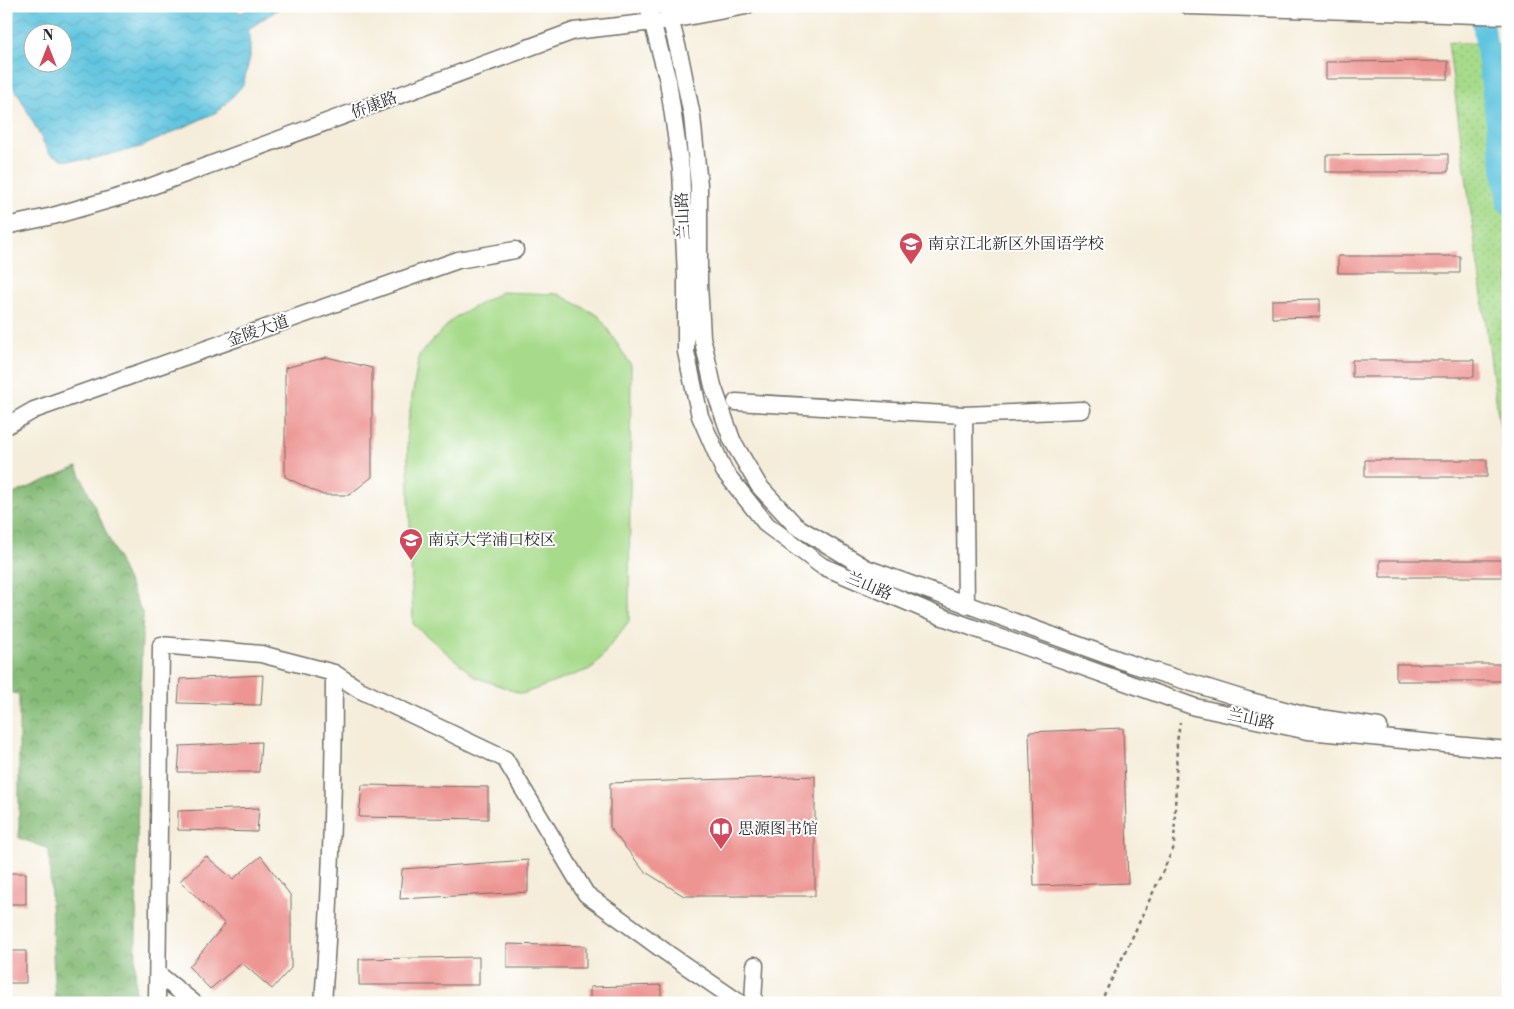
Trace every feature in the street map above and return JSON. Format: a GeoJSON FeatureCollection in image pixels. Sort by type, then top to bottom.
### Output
{"type":"FeatureCollection","features":[{"type":"Feature","properties":{"kind":"street","name":"兰山路"},"geometry":{"type":"LineString","coordinates":[[648,6],[668,81],[681,170],[686,277],[686,352],[700,416],[724,471],[767,526],[822,566],[831,570],[940,616],[1136,685],[1195,708],[1308,730],[1508,750]]}},
{"type":"Feature","properties":{"kind":"street","name":"侨康路"},"geometry":{"type":"LineString","coordinates":[[6,226],[53,216],[134,193],[574,31],[652,22],[669,13],[746,6]]}},
{"type":"Feature","properties":{"kind":"street"},"geometry":{"type":"LineString","coordinates":[[1189,6],[1506,16]]}},
{"type":"Feature","properties":{"kind":"street","name":"兰山路"},"geometry":{"type":"LineString","coordinates":[[669,13],[692,116],[699,184],[699,283],[702,337],[713,386],[732,440],[759,486],[796,526],[866,568],[1131,664],[1248,700],[1307,716],[1386,728],[1508,740]]}},
{"type":"Feature","properties":{"kind":"street","name":"金陵大道"},"geometry":{"type":"LineString","coordinates":[[6,426],[34,410],[458,260],[515,250]]}},
{"type":"Feature","properties":{"kind":"street"},"geometry":{"type":"LineString","coordinates":[[736,402],[964,415],[1082,410]]}},
{"type":"Feature","properties":{"kind":"street"},"geometry":{"type":"LineString","coordinates":[[964,415],[966,605]]}},
{"type":"Feature","properties":{"kind":"street"},"geometry":{"type":"LineString","coordinates":[[157,1003],[161,645],[261,654],[334,673],[360,690],[505,759],[586,894],[667,954],[740,1003]]}},
{"type":"Feature","properties":{"kind":"street"},"geometry":{"type":"LineString","coordinates":[[323,1003],[334,766],[334,673]]}},
{"type":"Feature","properties":{"kind":"street"},"geometry":{"type":"LineString","coordinates":[[753,1003],[755,965]]}},
{"type":"Feature","properties":{"kind":"street"},"geometry":{"type":"LineString","coordinates":[[158,974],[194,1003]]}},
{"type":"Feature","properties":{"kind":"path"},"geometry":{"type":"LineString","coordinates":[[1100,1003],[1174,847],[1180,722]]}},
{"type":"Feature","properties":{"kind":"green space"},"geometry":{"type":"Polygon","coordinates":[[[1448,42],[1505,45],[1508,47],[1508,489],[1448,42]]]}},
{"type":"Feature","properties":{"kind":"green space"},"geometry":{"type":"Polygon","coordinates":[[[501,292],[558,294],[599,316],[631,365],[629,621],[593,668],[522,694],[475,677],[413,624],[407,428],[419,355],[454,318],[501,292]]]}},
{"type":"Feature","properties":{"kind":"green space"},"geometry":{"type":"Polygon","coordinates":[[[77,467],[143,615],[139,716],[135,1003],[55,1003],[49,849],[19,838],[19,694],[6,692],[6,499],[13,494],[77,467]]]}},
{"type":"Feature","properties":{"kind":"water"},"geometry":{"type":"Polygon","coordinates":[[[6,6],[234,6],[240,13],[256,6],[283,6],[247,30],[250,35],[250,57],[243,85],[219,111],[141,147],[86,160],[64,160],[49,153],[13,87],[6,89],[6,6]]]}},
{"type":"Feature","properties":{"kind":"building"},"geometry":{"type":"Polygon","coordinates":[[[1448,61],[1448,79],[1326,79],[1326,62],[1448,61]]]}},
{"type":"Feature","properties":{"kind":"building"},"geometry":{"type":"Polygon","coordinates":[[[1448,154],[1448,172],[1326,172],[1326,155],[1448,154]]]}},
{"type":"Feature","properties":{"kind":"building"},"geometry":{"type":"Polygon","coordinates":[[[1338,256],[1460,256],[1460,273],[1338,273],[1338,256]]]}},
{"type":"Feature","properties":{"kind":"building"},"geometry":{"type":"Polygon","coordinates":[[[1320,299],[1320,317],[1272,318],[1272,300],[1320,299]]]}},
{"type":"Feature","properties":{"kind":"building"},"geometry":{"type":"Polygon","coordinates":[[[327,357],[372,368],[372,477],[349,495],[323,495],[285,477],[285,368],[327,357]]]}},
{"type":"Feature","properties":{"kind":"building"},"geometry":{"type":"Polygon","coordinates":[[[1352,360],[1474,360],[1474,377],[1352,377],[1352,360]]]}},
{"type":"Feature","properties":{"kind":"building"},"geometry":{"type":"Polygon","coordinates":[[[1365,460],[1487,460],[1487,477],[1365,477],[1365,460]]]}},
{"type":"Feature","properties":{"kind":"building"},"geometry":{"type":"Polygon","coordinates":[[[1380,560],[1502,560],[1502,577],[1380,577],[1380,560]]]}},
{"type":"Feature","properties":{"kind":"building"},"geometry":{"type":"Polygon","coordinates":[[[1396,664],[1508,664],[1508,681],[1396,681],[1396,664]]]}},
{"type":"Feature","properties":{"kind":"building"},"geometry":{"type":"Polygon","coordinates":[[[263,675],[261,705],[178,703],[180,679],[263,675]]]}},
{"type":"Feature","properties":{"kind":"building"},"geometry":{"type":"Polygon","coordinates":[[[1123,728],[1128,883],[1034,886],[1029,732],[1123,728]]]}},
{"type":"Feature","properties":{"kind":"building"},"geometry":{"type":"Polygon","coordinates":[[[261,742],[259,772],[178,772],[180,746],[261,742]]]}},
{"type":"Feature","properties":{"kind":"building","name":"思源图书馆"},"geometry":{"type":"Polygon","coordinates":[[[815,776],[815,896],[684,896],[644,871],[610,828],[610,783],[815,776]]]}},
{"type":"Feature","properties":{"kind":"building"},"geometry":{"type":"Polygon","coordinates":[[[362,785],[488,787],[488,819],[359,817],[362,785]]]}},
{"type":"Feature","properties":{"kind":"building"},"geometry":{"type":"Polygon","coordinates":[[[259,808],[257,832],[178,830],[178,811],[259,808]]]}},
{"type":"Feature","properties":{"kind":"building"},"geometry":{"type":"Polygon","coordinates":[[[206,856],[233,879],[261,856],[291,896],[291,968],[272,989],[242,963],[210,989],[189,967],[225,924],[180,881],[206,856]]]}},
{"type":"Feature","properties":{"kind":"building"},"geometry":{"type":"Polygon","coordinates":[[[528,860],[528,892],[400,899],[402,869],[528,860]]]}},
{"type":"Feature","properties":{"kind":"building"},"geometry":{"type":"Polygon","coordinates":[[[6,873],[26,873],[26,904],[6,904],[6,873]]]}},
{"type":"Feature","properties":{"kind":"building"},"geometry":{"type":"Polygon","coordinates":[[[507,944],[586,946],[586,968],[507,968],[507,944]]]}},
{"type":"Feature","properties":{"kind":"building"},"geometry":{"type":"Polygon","coordinates":[[[6,951],[26,951],[26,983],[6,983],[6,951]]]}},
{"type":"Feature","properties":{"kind":"building"},"geometry":{"type":"Polygon","coordinates":[[[479,957],[479,985],[359,985],[359,959],[479,957]]]}},
{"type":"Feature","properties":{"kind":"building"},"geometry":{"type":"Polygon","coordinates":[[[661,985],[661,1003],[590,1003],[590,987],[661,985]]]}},
{"type":"Feature","properties":{"kind":"waterway"},"geometry":{"type":"LineString","coordinates":[[1481,6],[1508,203]]}},
{"type":"Feature","properties":{"kind":"place","name":"南京江北新区外国语学校"},"geometry":{"type":"Point","coordinates":[911,265]}},
{"type":"Feature","properties":{"kind":"place","name":"南京大学浦口校区"},"geometry":{"type":"Point","coordinates":[411,561]}},
{"type":"Feature","properties":{"kind":"place","name":"思源图书馆"},"geometry":{"type":"Point","coordinates":[721,850]}}]}
